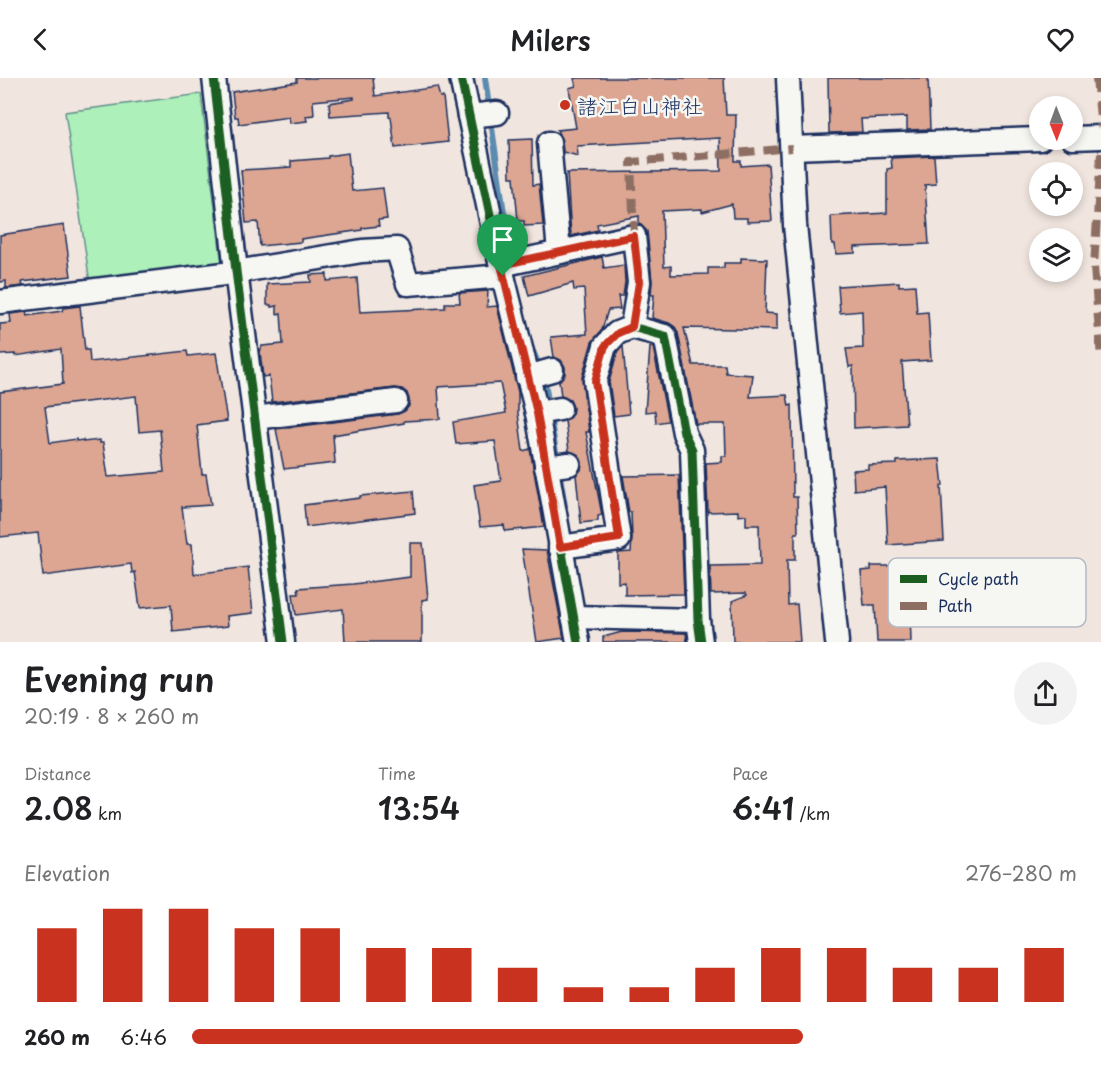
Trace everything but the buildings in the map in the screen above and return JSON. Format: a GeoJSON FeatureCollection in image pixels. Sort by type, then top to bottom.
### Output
{"type":"FeatureCollection","features":[{"type":"Feature","properties":{"kind":"street"},"geometry":{"type":"LineString","coordinates":[[214,78],[254,418],[284,642]]}},
{"type":"Feature","properties":{"kind":"street"},"geometry":{"type":"LineString","coordinates":[[461,78],[508,267],[527,377],[537,413],[546,466],[561,506],[570,545],[581,616],[578,642]]}},
{"type":"Feature","properties":{"kind":"street"},"geometry":{"type":"LineString","coordinates":[[788,78],[795,225],[837,642]]}},
{"type":"Feature","properties":{"kind":"street"},"geometry":{"type":"LineString","coordinates":[[469,116],[497,112]]}},
{"type":"Feature","properties":{"kind":"street"},"geometry":{"type":"LineString","coordinates":[[1083,138],[1101,137]]}},
{"type":"Feature","properties":{"kind":"street"},"geometry":{"type":"LineString","coordinates":[[792,148],[1029,139]]}},
{"type":"Feature","properties":{"kind":"street"},"geometry":{"type":"LineString","coordinates":[[549,143],[559,252]]}},
{"type":"Feature","properties":{"kind":"street"},"geometry":{"type":"LineString","coordinates":[[0,302],[165,282],[362,251],[398,249],[408,284],[508,267],[559,252],[634,236],[639,282],[632,327]]}},
{"type":"Feature","properties":{"kind":"street"},"geometry":{"type":"LineString","coordinates":[[570,545],[619,538],[595,381],[605,346],[618,333],[632,327],[665,336],[684,433],[692,450],[699,631],[581,616]]}},
{"type":"Feature","properties":{"kind":"street"},"geometry":{"type":"LineString","coordinates":[[527,377],[552,370]]}},
{"type":"Feature","properties":{"kind":"street"},"geometry":{"type":"LineString","coordinates":[[254,418],[396,401]]}},
{"type":"Feature","properties":{"kind":"street"},"geometry":{"type":"LineString","coordinates":[[537,413],[560,409]]}},
{"type":"Feature","properties":{"kind":"street"},"geometry":{"type":"LineString","coordinates":[[546,466],[569,464]]}},
{"type":"Feature","properties":{"kind":"green space"},"geometry":{"type":"Polygon","coordinates":[[[201,94],[222,265],[90,283],[65,112],[201,94]]]}},
{"type":"Feature","properties":{"kind":"waterway"},"geometry":{"type":"LineString","coordinates":[[485,78],[510,256]]}},
{"type":"Feature","properties":{"kind":"waterway"},"geometry":{"type":"LineString","coordinates":[[530,344],[540,368]]}},
{"type":"Feature","properties":{"kind":"waterway"},"geometry":{"type":"LineString","coordinates":[[544,377],[549,406]]}},
{"type":"Feature","properties":{"kind":"waterway"},"geometry":{"type":"LineString","coordinates":[[550,416],[565,506]]}},
{"type":"Feature","properties":{"kind":"marked path"},"geometry":{"type":"LineString","coordinates":[[1096,78],[1101,127]]}},
{"type":"Feature","properties":{"kind":"marked path"},"geometry":{"type":"LineString","coordinates":[[634,236],[631,162],[792,148]]}},
{"type":"Feature","properties":{"kind":"marked path"},"geometry":{"type":"LineString","coordinates":[[1101,153],[1094,267],[1101,359]]}},
{"type":"Feature","properties":{"kind":"cycle path"},"geometry":{"type":"LineString","coordinates":[[214,78],[283,642]]}},
{"type":"Feature","properties":{"kind":"cycle path"},"geometry":{"type":"LineString","coordinates":[[461,78],[503,276],[537,413],[578,642]]}},
{"type":"Feature","properties":{"kind":"cycle path"},"geometry":{"type":"LineString","coordinates":[[501,265],[634,236],[639,282],[632,327],[665,336],[684,433],[692,450],[698,620],[701,642]]}},
{"type":"Feature","properties":{"kind":"place","name":"諸江白山神社"},"geometry":{"type":"Point","coordinates":[565,105]}},
{"type":"Feature","properties":{"kind":"route"},"geometry":{"type":"LineString","coordinates":[[634,236],[639,282],[632,327],[618,333],[605,346],[595,381],[619,538],[560,547],[537,413],[503,276],[501,265],[634,236]]}}]}
